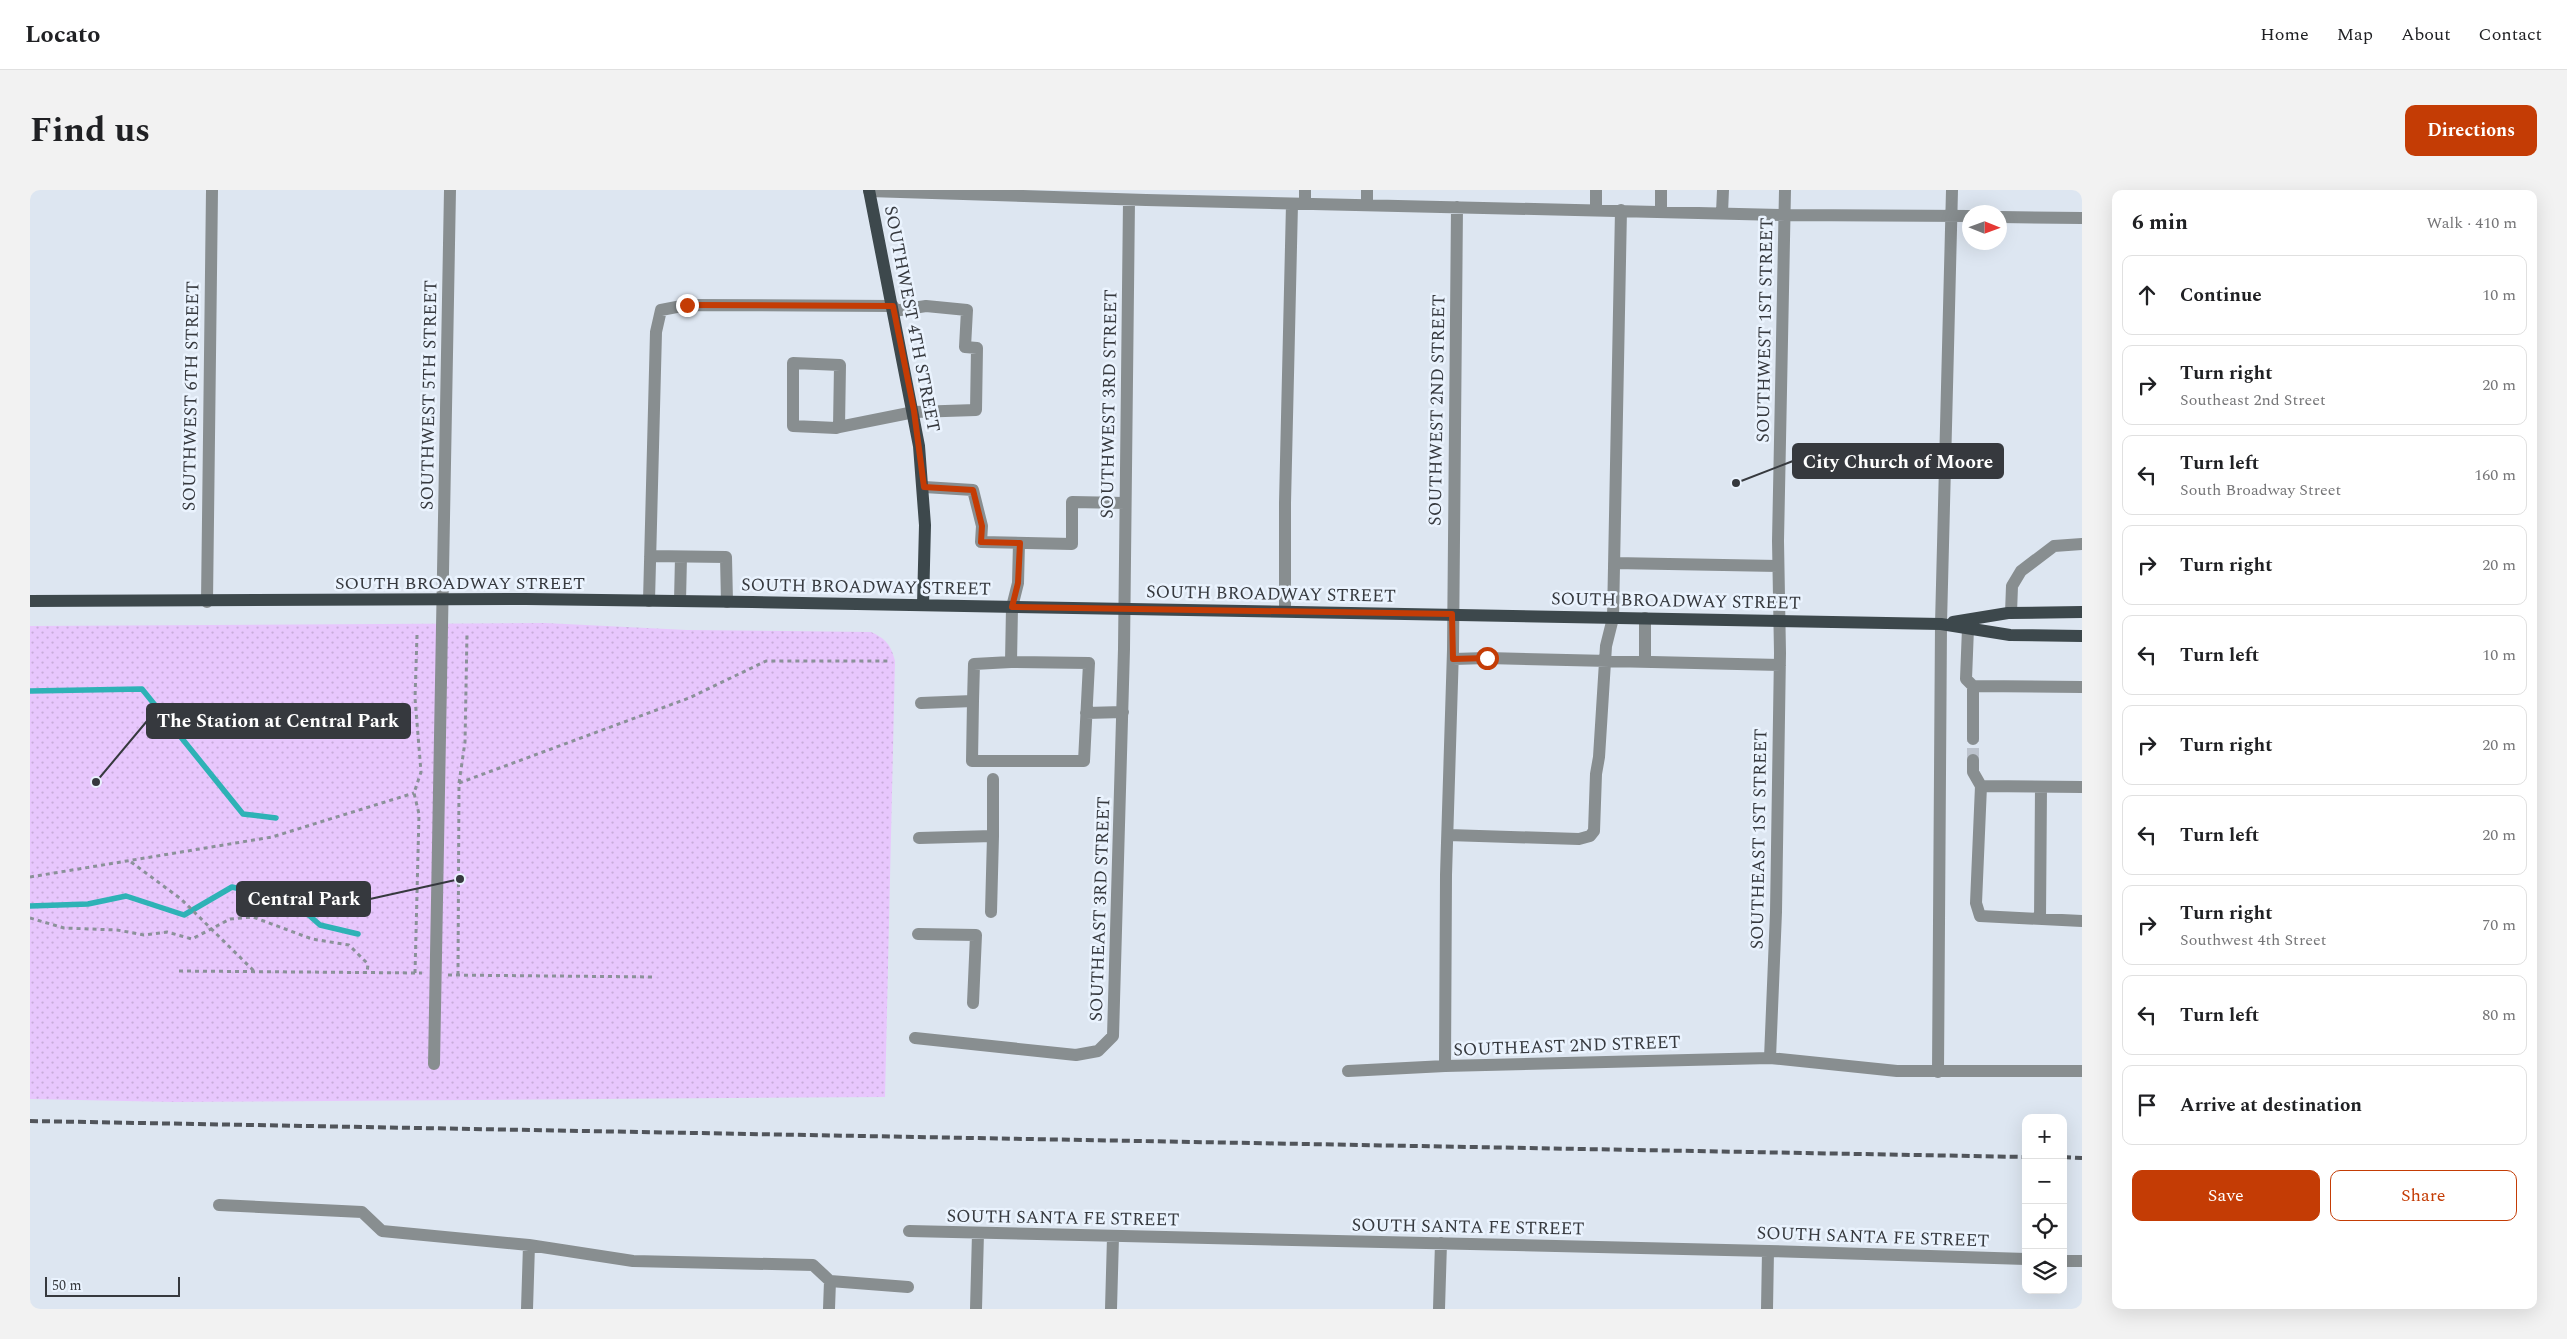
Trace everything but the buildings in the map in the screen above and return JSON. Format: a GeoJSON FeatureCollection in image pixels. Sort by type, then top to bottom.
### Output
{"type":"FeatureCollection","features":[{"type":"Feature","properties":{"kind":"main road","name":"SOUTHWEST 4TH STREET"},"geometry":{"type":"LineString","coordinates":[[869,190],[914,412],[924,487],[923,606]]}},
{"type":"Feature","properties":{"kind":"main road","name":"SOUTH BROADWAY STREET"},"geometry":{"type":"LineString","coordinates":[[30,602],[680,601],[1124,608],[1941,624],[2010,635],[2082,636]]}},
{"type":"Feature","properties":{"kind":"main road","name":"SOUTH BROADWAY STREET"},"geometry":{"type":"LineString","coordinates":[[1941,624],[2011,613],[2082,612]]}},
{"type":"Feature","properties":{"kind":"street","name":"SOUTHWEST 6TH STREET"},"geometry":{"type":"LineString","coordinates":[[207,602],[212,190]]}},
{"type":"Feature","properties":{"kind":"street","name":"SOUTHWEST 5TH STREET"},"geometry":{"type":"LineString","coordinates":[[434,1064],[450,190]]}},
{"type":"Feature","properties":{"kind":"street"},"geometry":{"type":"LineString","coordinates":[[869,190],[1130,200],[1147,195],[1292,204],[1596,209],[1785,215],[1962,216]]}},
{"type":"Feature","properties":{"kind":"street"},"geometry":{"type":"LineString","coordinates":[[1305,204],[1306,190]]}},
{"type":"Feature","properties":{"kind":"street"},"geometry":{"type":"LineString","coordinates":[[1367,190],[1367,205]]}},
{"type":"Feature","properties":{"kind":"street"},"geometry":{"type":"LineString","coordinates":[[1596,190],[1596,209]]}},
{"type":"Feature","properties":{"kind":"street"},"geometry":{"type":"LineString","coordinates":[[1661,190],[1661,211]]}},
{"type":"Feature","properties":{"kind":"street"},"geometry":{"type":"LineString","coordinates":[[1722,213],[1723,190]]}},
{"type":"Feature","properties":{"kind":"street","name":"SOUTHWEST 1ST STREET"},"geometry":{"type":"LineString","coordinates":[[1778,621],[1785,190]]}},
{"type":"Feature","properties":{"kind":"street"},"geometry":{"type":"LineString","coordinates":[[1938,1072],[1941,624],[1952,190]]}},
{"type":"Feature","properties":{"kind":"street","name":"SOUTHWEST 3RD STREET"},"geometry":{"type":"LineString","coordinates":[[1124,608],[1130,200]]}},
{"type":"Feature","properties":{"kind":"street"},"geometry":{"type":"LineString","coordinates":[[1286,611],[1285,503],[1292,204]]}},
{"type":"Feature","properties":{"kind":"street","name":"SOUTHWEST 2ND STREET"},"geometry":{"type":"LineString","coordinates":[[1452,614],[1458,206]]}},
{"type":"Feature","properties":{"kind":"street"},"geometry":{"type":"LineString","coordinates":[[1448,834],[1579,839],[1590,836],[1594,831],[1596,774],[1599,757],[1605,660],[1613,618],[1621,210]]}},
{"type":"Feature","properties":{"kind":"street"},"geometry":{"type":"LineString","coordinates":[[2007,217],[2082,218]]}},
{"type":"Feature","properties":{"kind":"street"},"geometry":{"type":"LineString","coordinates":[[649,601],[656,332],[661,310],[687,305],[894,308],[926,306],[967,310],[966,347],[976,348],[976,410],[914,412],[840,427],[793,426],[793,363],[840,365],[840,427]]}},
{"type":"Feature","properties":{"kind":"street"},"geometry":{"type":"LineString","coordinates":[[924,487],[973,490],[982,526],[981,542],[1072,544],[1072,502],[1125,503]]}},
{"type":"Feature","properties":{"kind":"street"},"geometry":{"type":"LineString","coordinates":[[1011,662],[1012,607],[1018,583],[1020,543]]}},
{"type":"Feature","properties":{"kind":"street"},"geometry":{"type":"LineString","coordinates":[[2011,613],[2012,586],[2021,571],[2054,546],[2082,544]]}},
{"type":"Feature","properties":{"kind":"street"},"geometry":{"type":"LineString","coordinates":[[650,556],[726,557],[727,602]]}},
{"type":"Feature","properties":{"kind":"street"},"geometry":{"type":"LineString","coordinates":[[680,601],[681,557]]}},
{"type":"Feature","properties":{"kind":"street"},"geometry":{"type":"LineString","coordinates":[[1614,563],[1778,566]]}},
{"type":"Feature","properties":{"kind":"street","name":"SOUTHEAST 3RD STREET"},"geometry":{"type":"LineString","coordinates":[[916,1038],[1076,1055],[1098,1051],[1113,1036],[1123,712],[1124,608]]}},
{"type":"Feature","properties":{"kind":"street","name":"SOUTHEAST 2ND STREET"},"geometry":{"type":"LineString","coordinates":[[1452,614],[1453,659],[1448,834],[1445,1066],[1770,1058],[1938,1072],[2082,1071]]}},
{"type":"Feature","properties":{"kind":"street"},"geometry":{"type":"LineString","coordinates":[[1645,618],[1645,662]]}},
{"type":"Feature","properties":{"kind":"street","name":"SOUTHEAST 1ST STREET"},"geometry":{"type":"LineString","coordinates":[[1770,1058],[1776,912],[1780,665],[1778,621]]}},
{"type":"Feature","properties":{"kind":"street"},"geometry":{"type":"LineString","coordinates":[[1968,628],[1966,679],[1973,686],[2082,687]]}},
{"type":"Feature","properties":{"kind":"street"},"geometry":{"type":"LineString","coordinates":[[1453,659],[1605,660],[1780,665]]}},
{"type":"Feature","properties":{"kind":"street"},"geometry":{"type":"LineString","coordinates":[[1011,662],[1089,663],[1084,761],[972,761],[974,664],[1011,662]]}},
{"type":"Feature","properties":{"kind":"street"},"geometry":{"type":"LineString","coordinates":[[1973,686],[1973,739]]}},
{"type":"Feature","properties":{"kind":"street"},"geometry":{"type":"LineString","coordinates":[[921,703],[973,701]]}},
{"type":"Feature","properties":{"kind":"street"},"geometry":{"type":"LineString","coordinates":[[1086,713],[1123,712]]}},
{"type":"Feature","properties":{"kind":"street"},"geometry":{"type":"LineString","coordinates":[[1973,760],[1973,772],[1982,786],[1976,903],[1980,916],[2082,921]]}},
{"type":"Feature","properties":{"kind":"street"},"geometry":{"type":"LineString","coordinates":[[991,912],[993,779]]}},
{"type":"Feature","properties":{"kind":"street"},"geometry":{"type":"LineString","coordinates":[[1982,786],[2082,787]]}},
{"type":"Feature","properties":{"kind":"street"},"geometry":{"type":"LineString","coordinates":[[2040,919],[2041,787]]}},
{"type":"Feature","properties":{"kind":"street"},"geometry":{"type":"LineString","coordinates":[[919,838],[992,836]]}},
{"type":"Feature","properties":{"kind":"street"},"geometry":{"type":"LineString","coordinates":[[918,934],[976,935],[973,1003]]}},
{"type":"Feature","properties":{"kind":"street"},"geometry":{"type":"LineString","coordinates":[[1348,1071],[1445,1066]]}},
{"type":"Feature","properties":{"kind":"street"},"geometry":{"type":"LineString","coordinates":[[220,1206],[362,1212],[382,1231],[529,1245],[633,1261],[814,1265],[830,1281],[908,1286]]}},
{"type":"Feature","properties":{"kind":"street","name":"SOUTH SANTA FE STREET"},"geometry":{"type":"LineString","coordinates":[[909,1231],[1768,1251],[2022,1260]]}},
{"type":"Feature","properties":{"kind":"street"},"geometry":{"type":"LineString","coordinates":[[976,1309],[978,1233]]}},
{"type":"Feature","properties":{"kind":"street"},"geometry":{"type":"LineString","coordinates":[[1111,1309],[1113,1237]]}},
{"type":"Feature","properties":{"kind":"street"},"geometry":{"type":"LineString","coordinates":[[1439,1309],[1441,1243]]}},
{"type":"Feature","properties":{"kind":"street"},"geometry":{"type":"LineString","coordinates":[[526,1309],[529,1245]]}},
{"type":"Feature","properties":{"kind":"street"},"geometry":{"type":"LineString","coordinates":[[1767,1309],[1768,1251]]}},
{"type":"Feature","properties":{"kind":"street"},"geometry":{"type":"LineString","coordinates":[[2067,1261],[2082,1261]]}},
{"type":"Feature","properties":{"kind":"street"},"geometry":{"type":"LineString","coordinates":[[829,1309],[830,1281]]}},
{"type":"Feature","properties":{"kind":"path"},"geometry":{"type":"LineString","coordinates":[[458,975],[459,783],[465,742],[467,633]]}},
{"type":"Feature","properties":{"kind":"path"},"geometry":{"type":"LineString","coordinates":[[415,972],[419,814],[414,793],[421,772],[415,698],[417,635]]}},
{"type":"Feature","properties":{"kind":"path"},"geometry":{"type":"LineString","coordinates":[[459,783],[690,698],[766,661],[888,661]]}},
{"type":"Feature","properties":{"kind":"path"},"geometry":{"type":"LineString","coordinates":[[30,877],[131,862],[272,837],[414,793]]}},
{"type":"Feature","properties":{"kind":"path"},"geometry":{"type":"LineString","coordinates":[[131,862],[182,899],[254,972]]}},
{"type":"Feature","properties":{"kind":"path"},"geometry":{"type":"LineString","coordinates":[[30,918],[64,928],[117,930],[144,935],[167,932],[192,939],[230,919],[254,917],[312,939],[349,945],[368,964],[367,973]]}},
{"type":"Feature","properties":{"kind":"path"},"geometry":{"type":"LineString","coordinates":[[179,971],[415,972],[458,975],[655,977]]}},
{"type":"Feature","properties":{"kind":"shaded area"},"geometry":{"type":"Polygon","coordinates":[[[545,623],[687,630],[871,632],[881,637],[887,643],[895,661],[885,1097],[174,1102],[30,1099],[30,626],[545,623]]]}},
{"type":"Feature","properties":{"kind":"waterway"},"geometry":{"type":"LineString","coordinates":[[30,691],[142,689],[243,814],[276,818]]}},
{"type":"Feature","properties":{"kind":"waterway"},"geometry":{"type":"LineString","coordinates":[[30,906],[88,904],[126,896],[184,915],[232,887],[294,902],[320,925],[358,934]]}},
{"type":"Feature","properties":{"kind":"tunnel"},"geometry":{"type":"LineString","coordinates":[[1973,739],[1973,760]]}},
{"type":"Feature","properties":{"kind":"railway"},"geometry":{"type":"LineString","coordinates":[[30,1121],[2022,1157]]}},
{"type":"Feature","properties":{"kind":"railway"},"geometry":{"type":"LineString","coordinates":[[2067,1157],[2082,1158]]}},
{"type":"Feature","properties":{"kind":"place","name":"City Church of Moore"},"geometry":{"type":"Point","coordinates":[1736,483]}},
{"type":"Feature","properties":{"kind":"place","name":"The Station at Central Park"},"geometry":{"type":"Point","coordinates":[96,782]}},
{"type":"Feature","properties":{"kind":"place","name":"Central Park"},"geometry":{"type":"Point","coordinates":[460,879]}},
{"type":"Feature","properties":{"kind":"route"},"geometry":{"type":"LineString","coordinates":[[687,305],[893,306],[914,411],[924,487],[973,490],[982,526],[981,542],[1020,543],[1018,583],[1012,607],[1452,614],[1453,659],[1487,658]]}}]}
